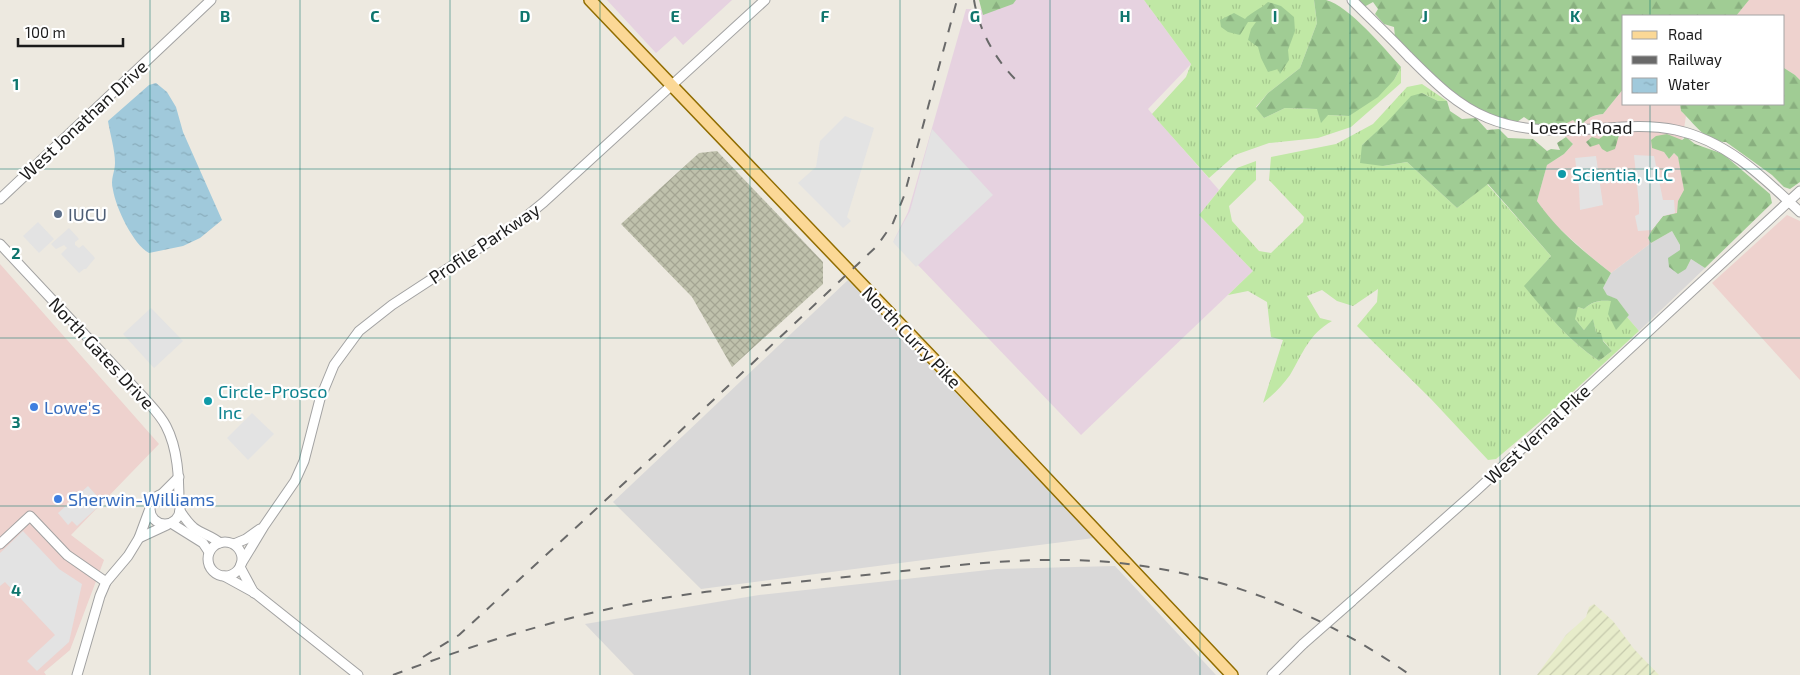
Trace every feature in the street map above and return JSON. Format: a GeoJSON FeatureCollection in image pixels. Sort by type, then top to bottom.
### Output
{"type":"FeatureCollection","features":[{"type":"Feature","properties":{"kind":"main road","name":"North Curry Pike"},"geometry":{"type":"LineString","coordinates":[[590,0],[971,398],[1232,675]]}},
{"type":"Feature","properties":{"kind":"street","name":"West Jonathan Drive"},"geometry":{"type":"LineString","coordinates":[[0,199],[211,0]]}},
{"type":"Feature","properties":{"kind":"street","name":"Profile Parkway"},"geometry":{"type":"LineString","coordinates":[[241,565],[264,526],[295,481],[304,461],[320,398],[334,365],[359,331],[392,305],[522,220],[766,0]]}},
{"type":"Feature","properties":{"kind":"street","name":"Loesch Road"},"geometry":{"type":"LineString","coordinates":[[1352,0],[1447,93],[1467,108],[1488,118],[1534,130],[1638,126],[1675,130],[1704,139],[1735,155],[1759,173],[1800,212]]}},
{"type":"Feature","properties":{"kind":"street","name":"West Vernal Pike"},"geometry":{"type":"LineString","coordinates":[[1272,675],[1304,644],[1476,492],[1800,191]]}},
{"type":"Feature","properties":{"kind":"street","name":"North Gates Drive"},"geometry":{"type":"LineString","coordinates":[[0,244],[157,413],[165,425],[172,443],[179,477],[180,507]]}},
{"type":"Feature","properties":{"kind":"street"},"geometry":{"type":"LineString","coordinates":[[77,675],[100,596],[106,582],[128,556],[139,538],[150,511],[151,502],[179,477]]}},
{"type":"Feature","properties":{"kind":"street"},"geometry":{"type":"LineString","coordinates":[[162,494],[170,495],[177,500],[189,524],[220,543]]}},
{"type":"Feature","properties":{"kind":"street"},"geometry":{"type":"LineString","coordinates":[[139,538],[178,518],[180,507]]}},
{"type":"Feature","properties":{"kind":"street"},"geometry":{"type":"LineString","coordinates":[[150,511],[151,516],[158,523],[169,524],[203,543],[209,552]]}},
{"type":"Feature","properties":{"kind":"street"},"geometry":{"type":"LineString","coordinates":[[0,544],[30,516],[67,555],[106,582]]}},
{"type":"Feature","properties":{"kind":"street","name":"Profile Parkway"},"geometry":{"type":"LineString","coordinates":[[234,544],[246,539],[264,526]]}},
{"type":"Feature","properties":{"kind":"street"},"geometry":{"type":"LineString","coordinates":[[255,593],[241,565],[241,553],[234,544],[228,542],[220,543],[212,547],[208,557],[210,568],[214,572],[255,593],[358,675]]}},
{"type":"Feature","properties":{"kind":"street"},"geometry":{"type":"LineString","coordinates":[[224,576],[235,573],[241,565]]}},
{"type":"Feature","properties":{"kind":"shaded area"},"geometry":{"type":"Polygon","coordinates":[[[607,0],[732,0],[683,45],[675,36],[656,53],[607,0]]]}},
{"type":"Feature","properties":{"kind":"shaded area"},"geometry":{"type":"Polygon","coordinates":[[[1008,0],[1144,0],[1191,64],[1148,109],[1219,190],[1199,215],[1253,271],[1081,435],[894,240],[908,212],[966,9],[998,10],[1008,0]]]}},
{"type":"Feature","properties":{"kind":"shaded area"},"geometry":{"type":"Polygon","coordinates":[[[1749,0],[1800,0],[1800,80],[1785,69],[1785,15],[1737,15],[1749,0]]]}},
{"type":"Feature","properties":{"kind":"shaded area"},"geometry":{"type":"Polygon","coordinates":[[[1622,90],[1622,105],[1680,105],[1681,111],[1686,116],[1682,141],[1666,134],[1664,152],[1669,159],[1674,153],[1678,157],[1685,190],[1678,201],[1678,213],[1648,238],[1651,243],[1611,273],[1551,221],[1537,201],[1547,165],[1564,154],[1573,144],[1557,128],[1567,121],[1603,114],[1622,90]]]}},
{"type":"Feature","properties":{"kind":"shaded area"},"geometry":{"type":"Polygon","coordinates":[[[845,116],[874,128],[847,217],[851,221],[843,228],[798,183],[816,167],[820,141],[845,116]]]}},
{"type":"Feature","properties":{"kind":"shaded area"},"geometry":{"type":"Polygon","coordinates":[[[932,129],[993,195],[916,267],[893,242],[910,211],[932,129]]]}},
{"type":"Feature","properties":{"kind":"shaded area"},"geometry":{"type":"Polygon","coordinates":[[[717,151],[823,262],[823,284],[732,367],[692,297],[621,224],[699,153],[717,151]]]}},
{"type":"Feature","properties":{"kind":"shaded area"},"geometry":{"type":"Polygon","coordinates":[[[1634,155],[1654,156],[1663,200],[1674,200],[1675,213],[1663,216],[1652,230],[1638,231],[1635,216],[1639,214],[1639,205],[1634,155]]]}},
{"type":"Feature","properties":{"kind":"shaded area"},"geometry":{"type":"Polygon","coordinates":[[[1596,156],[1603,205],[1580,210],[1575,158],[1596,156]]]}},
{"type":"Feature","properties":{"kind":"shaded area"},"geometry":{"type":"Polygon","coordinates":[[[1787,215],[1800,221],[1800,380],[1712,283],[1787,215]]]}},
{"type":"Feature","properties":{"kind":"shaded area"},"geometry":{"type":"Polygon","coordinates":[[[38,222],[54,239],[39,253],[23,236],[38,222]]]}},
{"type":"Feature","properties":{"kind":"shaded area"},"geometry":{"type":"Polygon","coordinates":[[[69,228],[79,239],[75,242],[75,245],[79,248],[83,245],[95,258],[86,269],[79,273],[61,254],[67,248],[64,245],[56,249],[51,244],[69,228]]]}},
{"type":"Feature","properties":{"kind":"shaded area"},"geometry":{"type":"Polygon","coordinates":[[[1672,231],[1680,245],[1686,269],[1691,259],[1705,268],[1639,331],[1627,317],[1629,315],[1617,299],[1606,295],[1603,288],[1611,273],[1651,243],[1672,231]]]}},
{"type":"Feature","properties":{"kind":"shaded area"},"geometry":{"type":"Polygon","coordinates":[[[0,264],[159,444],[71,535],[104,560],[70,650],[44,672],[46,675],[0,675],[0,264]]]}},
{"type":"Feature","properties":{"kind":"shaded area"},"geometry":{"type":"Polygon","coordinates":[[[848,280],[1094,538],[701,589],[613,502],[848,280]]]}},
{"type":"Feature","properties":{"kind":"shaded area"},"geometry":{"type":"Polygon","coordinates":[[[151,308],[183,341],[154,368],[123,334],[151,308]]]}},
{"type":"Feature","properties":{"kind":"shaded area"},"geometry":{"type":"Polygon","coordinates":[[[252,413],[274,434],[248,460],[227,438],[252,413]]]}},
{"type":"Feature","properties":{"kind":"shaded area"},"geometry":{"type":"Polygon","coordinates":[[[88,486],[98,497],[96,499],[100,505],[77,526],[72,521],[68,525],[58,513],[88,486]]]}},
{"type":"Feature","properties":{"kind":"shaded area"},"geometry":{"type":"Polygon","coordinates":[[[23,531],[59,569],[82,584],[69,642],[37,671],[27,661],[55,635],[5,582],[0,586],[0,553],[23,531]]]}},
{"type":"Feature","properties":{"kind":"shaded area"},"geometry":{"type":"Polygon","coordinates":[[[1115,566],[1216,675],[634,675],[585,624],[759,595],[997,569],[1115,566]]]}},
{"type":"Feature","properties":{"kind":"shaded area"},"geometry":{"type":"Polygon","coordinates":[[[1594,604],[1613,621],[1634,649],[1659,675],[1537,675],[1566,635],[1586,617],[1589,607],[1594,604]]]}},
{"type":"Feature","properties":{"kind":"green space"},"geometry":{"type":"Polygon","coordinates":[[[979,0],[1016,0],[1013,4],[983,15],[979,0]]]}},
{"type":"Feature","properties":{"kind":"green space"},"geometry":{"type":"Polygon","coordinates":[[[1144,0],[1314,0],[1317,23],[1300,68],[1268,93],[1256,107],[1264,118],[1285,108],[1317,109],[1327,115],[1349,116],[1394,80],[1401,67],[1401,83],[1351,127],[1318,138],[1269,143],[1235,155],[1209,178],[1152,114],[1186,77],[1191,64],[1144,0]]]}},
{"type":"Feature","properties":{"kind":"green space"},"geometry":{"type":"Polygon","coordinates":[[[1314,0],[1326,0],[1345,10],[1366,29],[1401,67],[1394,80],[1378,97],[1349,116],[1328,115],[1321,123],[1317,109],[1285,108],[1264,118],[1256,108],[1268,93],[1300,68],[1317,23],[1314,0]]]}},
{"type":"Feature","properties":{"kind":"green space"},"geometry":{"type":"Polygon","coordinates":[[[1355,0],[1749,0],[1737,15],[1622,15],[1622,90],[1603,114],[1590,118],[1580,127],[1573,120],[1557,128],[1540,128],[1524,117],[1517,122],[1493,117],[1467,104],[1396,47],[1394,27],[1384,24],[1375,14],[1378,9],[1373,2],[1364,7],[1355,0]]]}},
{"type":"Feature","properties":{"kind":"green space"},"geometry":{"type":"Polygon","coordinates":[[[1268,2],[1281,6],[1294,17],[1295,31],[1288,50],[1289,60],[1280,74],[1278,69],[1268,72],[1258,47],[1248,40],[1251,29],[1256,22],[1248,22],[1240,35],[1228,32],[1221,27],[1220,20],[1234,13],[1245,19],[1268,2]]]}},
{"type":"Feature","properties":{"kind":"green space"},"geometry":{"type":"Polygon","coordinates":[[[1785,69],[1800,80],[1800,182],[1790,189],[1784,187],[1772,175],[1726,142],[1706,136],[1681,111],[1680,105],[1785,105],[1785,69]]]}},
{"type":"Feature","properties":{"kind":"green space"},"geometry":{"type":"Polygon","coordinates":[[[1422,84],[1447,101],[1438,101],[1422,93],[1362,145],[1383,166],[1407,162],[1457,208],[1487,184],[1551,256],[1525,286],[1568,336],[1599,361],[1612,351],[1596,332],[1593,320],[1584,330],[1574,318],[1578,307],[1584,309],[1590,304],[1611,301],[1616,329],[1627,317],[1639,331],[1549,414],[1496,459],[1488,460],[1431,399],[1357,326],[1377,302],[1378,289],[1353,306],[1337,301],[1322,290],[1307,296],[1320,318],[1332,321],[1312,338],[1287,379],[1263,403],[1283,340],[1271,337],[1267,302],[1248,291],[1228,295],[1253,271],[1199,215],[1237,168],[1256,161],[1256,180],[1229,206],[1232,221],[1259,251],[1271,253],[1303,222],[1304,217],[1269,180],[1271,157],[1336,144],[1373,124],[1407,87],[1422,84]]]}},
{"type":"Feature","properties":{"kind":"green space"},"geometry":{"type":"Polygon","coordinates":[[[1422,93],[1438,101],[1447,101],[1450,111],[1462,119],[1476,118],[1487,130],[1499,129],[1508,138],[1533,139],[1547,151],[1551,149],[1560,150],[1557,143],[1566,137],[1573,144],[1564,154],[1547,165],[1537,201],[1562,231],[1611,273],[1603,288],[1607,295],[1617,299],[1629,315],[1616,330],[1608,314],[1611,301],[1596,302],[1584,309],[1578,307],[1575,319],[1584,330],[1593,319],[1596,332],[1601,333],[1603,341],[1612,351],[1599,361],[1568,336],[1524,286],[1551,256],[1488,184],[1457,208],[1407,162],[1383,166],[1360,163],[1362,145],[1411,96],[1422,93]]]}},
{"type":"Feature","properties":{"kind":"green space"},"geometry":{"type":"Polygon","coordinates":[[[1610,131],[1619,135],[1615,149],[1607,152],[1599,144],[1590,147],[1586,142],[1592,137],[1599,139],[1610,131]]]}},
{"type":"Feature","properties":{"kind":"green space"},"geometry":{"type":"Polygon","coordinates":[[[1667,134],[1682,140],[1686,137],[1695,144],[1723,154],[1770,194],[1772,203],[1705,268],[1691,259],[1686,269],[1678,274],[1669,267],[1668,258],[1680,250],[1680,245],[1672,231],[1651,243],[1648,238],[1663,216],[1677,213],[1678,201],[1684,190],[1678,157],[1674,153],[1669,159],[1664,152],[1652,148],[1651,140],[1656,136],[1667,134]]]}},
{"type":"Feature","properties":{"kind":"water"},"geometry":{"type":"Polygon","coordinates":[[[156,83],[167,92],[176,107],[183,132],[222,220],[200,238],[183,246],[149,253],[131,234],[115,198],[112,182],[115,158],[108,121],[149,85],[156,83]]]}},
{"type":"Feature","properties":{"kind":"railway"},"geometry":{"type":"LineString","coordinates":[[423,657],[459,635],[658,452],[877,246],[893,223],[904,196],[957,0]]}},
{"type":"Feature","properties":{"kind":"railway"},"geometry":{"type":"LineString","coordinates":[[974,0],[984,34],[1003,65],[1019,83]]}},
{"type":"Feature","properties":{"kind":"railway"},"geometry":{"type":"LineString","coordinates":[[393,675],[453,653],[543,625],[661,598],[736,588],[950,566],[1035,560],[1109,562],[1155,568],[1201,578],[1246,591],[1289,607],[1331,627],[1410,675]]}},
{"type":"Feature","properties":{"kind":"place","name":"Scientia, LLC"},"geometry":{"type":"Point","coordinates":[1562,174]}},
{"type":"Feature","properties":{"kind":"place","name":"IUCU"},"geometry":{"type":"Point","coordinates":[58,214]}},
{"type":"Feature","properties":{"kind":"place","name":"Circle-Prosco Inc"},"geometry":{"type":"Point","coordinates":[208,401]}},
{"type":"Feature","properties":{"kind":"place","name":"Lowe's"},"geometry":{"type":"Point","coordinates":[34,407]}},
{"type":"Feature","properties":{"kind":"place","name":"Sherwin-Williams"},"geometry":{"type":"Point","coordinates":[58,499]}}]}
